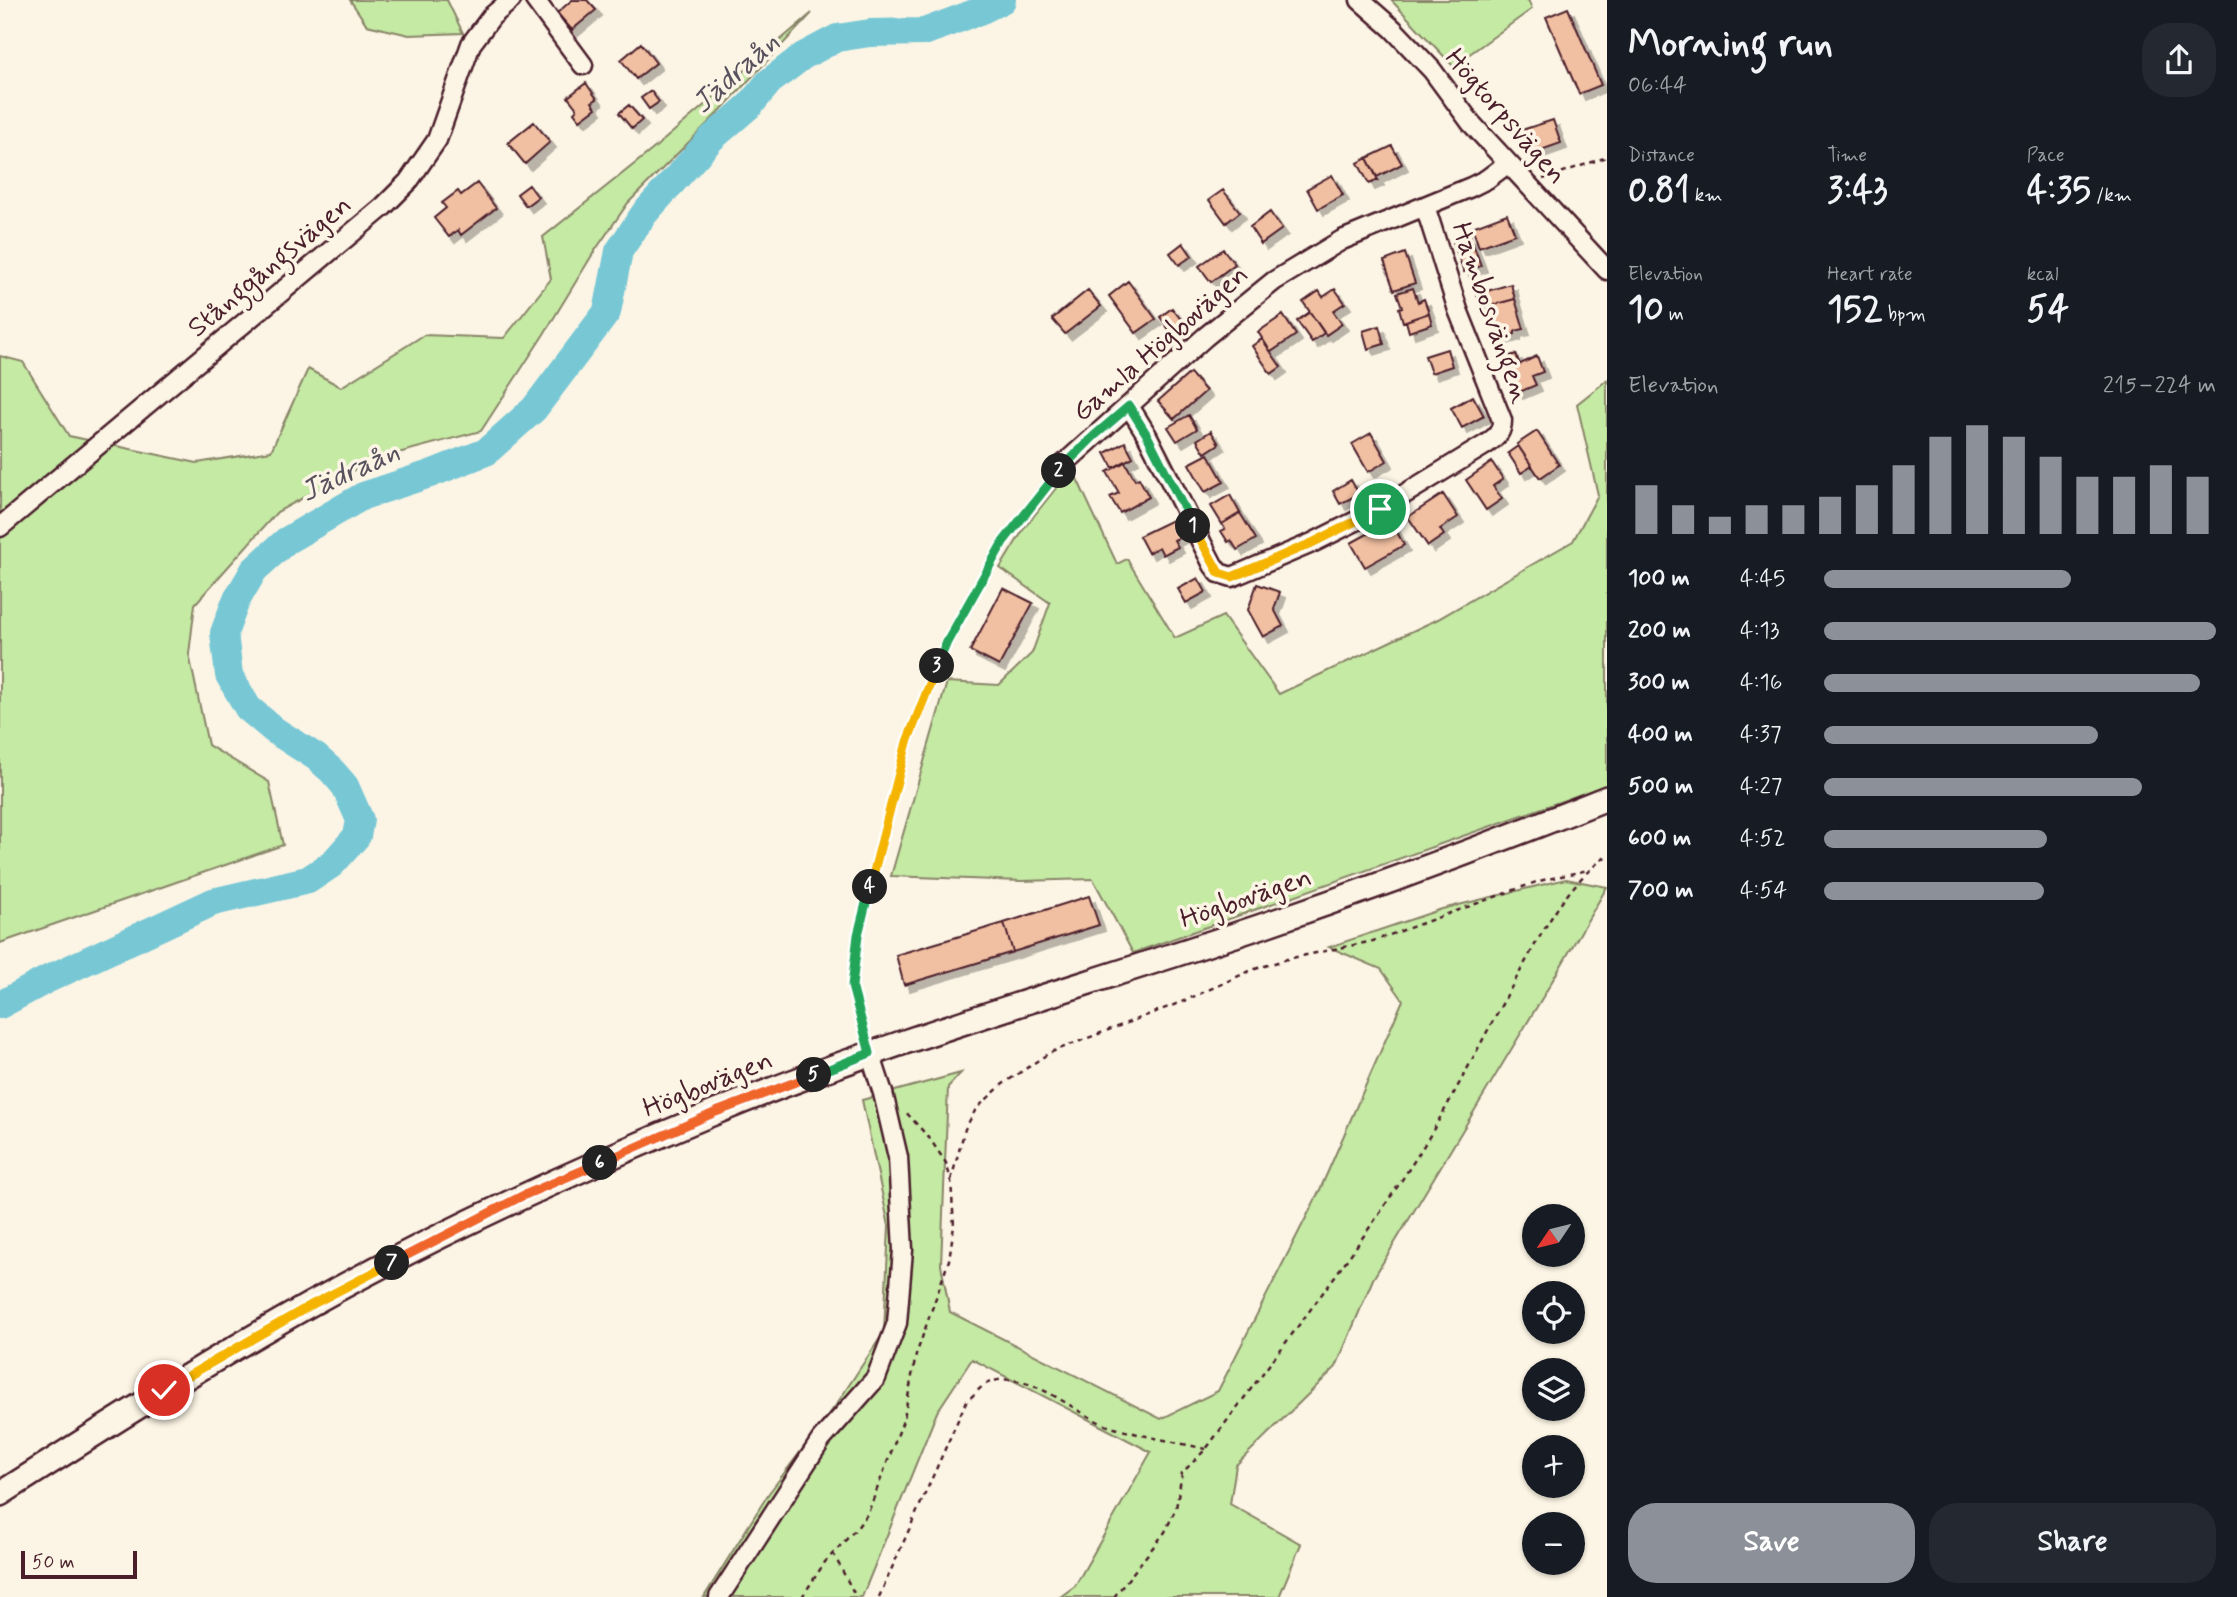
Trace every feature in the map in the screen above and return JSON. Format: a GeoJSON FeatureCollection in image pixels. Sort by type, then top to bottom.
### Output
{"type":"FeatureCollection","features":[{"type":"Feature","properties":{"kind":"main road","name":"Högbovägen"},"geometry":{"type":"LineString","coordinates":[[0,1493],[164,1390],[313,1304],[522,1196],[716,1112],[870,1053],[1259,927],[1513,836],[1607,798]]}},
{"type":"Feature","properties":{"kind":"street","name":"Stånggångsvägen"},"geometry":{"type":"LineString","coordinates":[[0,527],[383,207],[408,182],[437,140],[471,44],[492,16],[511,0]]}},
{"type":"Feature","properties":{"kind":"street"},"geometry":{"type":"LineString","coordinates":[[535,0],[583,65]]}},
{"type":"Feature","properties":{"kind":"street","name":"Högtorpsvägen"},"geometry":{"type":"LineString","coordinates":[[1360,0],[1393,29],[1432,70],[1471,123],[1507,164],[1600,251],[1607,271]]}},
{"type":"Feature","properties":{"kind":"street","name":"Gamla Högbovägen"},"geometry":{"type":"LineString","coordinates":[[1065,463],[1205,337],[1274,281],[1342,240],[1487,179],[1507,164]]}},
{"type":"Feature","properties":{"kind":"street","name":"Hambosvängen"},"geometry":{"type":"LineString","coordinates":[[1129,406],[1147,435],[1213,565],[1224,577],[1245,572],[1312,543],[1380,509],[1485,445],[1498,435],[1502,420],[1458,310],[1425,206]]}},
{"type":"Feature","properties":{"kind":"street"},"geometry":{"type":"LineString","coordinates":[[719,1597],[821,1440],[876,1378],[898,1323],[902,1250],[898,1157],[883,1093],[870,1053]]}},
{"type":"Feature","properties":{"kind":"path"},"geometry":{"type":"LineString","coordinates":[[1543,179],[1607,157]]}},
{"type":"Feature","properties":{"kind":"path","name":"Gamla Högbovägen"},"geometry":{"type":"LineString","coordinates":[[870,1053],[852,986],[853,970],[858,935],[907,742],[947,642],[1003,542],[1065,463]]}},
{"type":"Feature","properties":{"kind":"path"},"geometry":{"type":"LineString","coordinates":[[1114,1597],[1164,1532],[1177,1508],[1182,1474],[1206,1449],[1376,1218],[1419,1153],[1562,902],[1591,869],[1607,856]]}},
{"type":"Feature","properties":{"kind":"path"},"geometry":{"type":"LineString","coordinates":[[951,1180],[965,1129],[976,1109],[1003,1083],[1049,1053],[1184,1001],[1252,970],[1287,959],[1373,941],[1539,881],[1591,869]]}},
{"type":"Feature","properties":{"kind":"path"},"geometry":{"type":"LineString","coordinates":[[879,1597],[966,1402],[986,1384],[1003,1380],[1027,1384],[1065,1401],[1108,1426],[1206,1449]]}},
{"type":"Feature","properties":{"kind":"path"},"geometry":{"type":"LineString","coordinates":[[833,1553],[856,1597]]}},
{"type":"Feature","properties":{"kind":"green space"},"geometry":{"type":"Polygon","coordinates":[[[350,0],[447,0],[463,33],[409,35],[367,25],[350,0]]]}},
{"type":"Feature","properties":{"kind":"green space"},"geometry":{"type":"Polygon","coordinates":[[[1391,0],[1528,0],[1532,9],[1453,66],[1391,0]]]}},
{"type":"Feature","properties":{"kind":"green space"},"geometry":{"type":"Polygon","coordinates":[[[812,13],[628,203],[481,431],[372,460],[277,512],[195,604],[189,654],[208,745],[269,782],[283,845],[0,943],[0,356],[23,362],[69,436],[197,463],[271,451],[308,369],[341,387],[424,335],[504,338],[551,279],[543,237],[652,150],[812,13]]]}},
{"type":"Feature","properties":{"kind":"green space"},"geometry":{"type":"Polygon","coordinates":[[[1607,380],[1607,785],[1133,953],[1093,879],[1021,881],[891,876],[947,682],[999,685],[1032,653],[1050,603],[1000,568],[1025,527],[1072,468],[1117,564],[1127,559],[1175,638],[1223,616],[1279,694],[1438,619],[1573,541],[1598,495],[1577,404],[1607,380]]]}},
{"type":"Feature","properties":{"kind":"green space"},"geometry":{"type":"Polygon","coordinates":[[[1566,879],[1607,887],[1373,1279],[1336,1367],[1236,1465],[1230,1504],[1301,1544],[1279,1597],[1060,1597],[1075,1586],[1151,1452],[972,1359],[937,1412],[862,1597],[704,1597],[769,1493],[836,1405],[884,1332],[889,1226],[862,1100],[961,1073],[948,1087],[941,1265],[950,1312],[1161,1419],[1218,1391],[1319,1192],[1403,1000],[1381,969],[1329,947],[1442,909],[1566,879]]]}},
{"type":"Feature","properties":{"kind":"building"},"geometry":{"type":"Polygon","coordinates":[[[572,0],[587,0],[596,10],[572,30],[557,13],[572,0]]]}},
{"type":"Feature","properties":{"kind":"building"},"geometry":{"type":"Polygon","coordinates":[[[1568,8],[1601,85],[1579,94],[1546,17],[1568,8]]]}},
{"type":"Feature","properties":{"kind":"building"},"geometry":{"type":"Polygon","coordinates":[[[641,43],[656,63],[636,79],[621,60],[641,43]]]}},
{"type":"Feature","properties":{"kind":"building"},"geometry":{"type":"Polygon","coordinates":[[[586,83],[597,99],[592,102],[596,108],[580,120],[574,112],[577,109],[568,97],[586,83]]]}},
{"type":"Feature","properties":{"kind":"building"},"geometry":{"type":"Polygon","coordinates":[[[651,91],[659,102],[649,109],[641,98],[651,91]]]}},
{"type":"Feature","properties":{"kind":"building"},"geometry":{"type":"Polygon","coordinates":[[[629,105],[642,120],[632,129],[619,113],[629,105]]]}},
{"type":"Feature","properties":{"kind":"building"},"geometry":{"type":"Polygon","coordinates":[[[1553,120],[1561,143],[1530,154],[1522,130],[1553,120]]]}},
{"type":"Feature","properties":{"kind":"building"},"geometry":{"type":"Polygon","coordinates":[[[534,122],[550,142],[525,164],[508,143],[534,122]]]}},
{"type":"Feature","properties":{"kind":"building"},"geometry":{"type":"Polygon","coordinates":[[[1392,146],[1402,164],[1377,177],[1367,158],[1392,146]]]}},
{"type":"Feature","properties":{"kind":"building"},"geometry":{"type":"Polygon","coordinates":[[[1367,158],[1378,180],[1369,184],[1358,163],[1367,158]]]}},
{"type":"Feature","properties":{"kind":"building"},"geometry":{"type":"Polygon","coordinates":[[[1332,175],[1343,195],[1318,209],[1307,189],[1332,175]]]}},
{"type":"Feature","properties":{"kind":"building"},"geometry":{"type":"Polygon","coordinates":[[[477,183],[496,208],[461,235],[458,230],[449,237],[434,218],[446,208],[442,203],[458,191],[461,195],[477,183]]]}},
{"type":"Feature","properties":{"kind":"building"},"geometry":{"type":"Polygon","coordinates":[[[529,185],[538,197],[526,206],[517,194],[529,185]]]}},
{"type":"Feature","properties":{"kind":"building"},"geometry":{"type":"Polygon","coordinates":[[[1223,190],[1240,212],[1226,223],[1209,200],[1223,190]]]}},
{"type":"Feature","properties":{"kind":"building"},"geometry":{"type":"Polygon","coordinates":[[[1270,212],[1282,229],[1261,244],[1250,227],[1270,212]]]}},
{"type":"Feature","properties":{"kind":"building"},"geometry":{"type":"Polygon","coordinates":[[[1507,214],[1515,234],[1479,247],[1472,227],[1507,214]]]}},
{"type":"Feature","properties":{"kind":"building"},"geometry":{"type":"Polygon","coordinates":[[[1470,235],[1481,266],[1464,272],[1453,241],[1470,235]]]}},
{"type":"Feature","properties":{"kind":"building"},"geometry":{"type":"Polygon","coordinates":[[[1183,243],[1192,256],[1179,265],[1170,253],[1183,243]]]}},
{"type":"Feature","properties":{"kind":"building"},"geometry":{"type":"Polygon","coordinates":[[[1223,249],[1235,264],[1211,282],[1199,266],[1223,249]]]}},
{"type":"Feature","properties":{"kind":"building"},"geometry":{"type":"Polygon","coordinates":[[[1405,253],[1415,283],[1394,290],[1384,261],[1405,253]]]}},
{"type":"Feature","properties":{"kind":"building"},"geometry":{"type":"Polygon","coordinates":[[[1128,281],[1156,319],[1136,333],[1109,296],[1128,281]]]}},
{"type":"Feature","properties":{"kind":"building"},"geometry":{"type":"Polygon","coordinates":[[[1511,284],[1515,299],[1481,308],[1477,294],[1511,284]]]}},
{"type":"Feature","properties":{"kind":"building"},"geometry":{"type":"Polygon","coordinates":[[[1413,288],[1418,302],[1424,299],[1429,313],[1403,322],[1397,293],[1413,288]]]}},
{"type":"Feature","properties":{"kind":"building"},"geometry":{"type":"Polygon","coordinates":[[[1335,289],[1345,303],[1333,311],[1342,324],[1326,335],[1303,302],[1319,291],[1323,297],[1335,289]]]}},
{"type":"Feature","properties":{"kind":"building"},"geometry":{"type":"Polygon","coordinates":[[[1088,290],[1101,306],[1065,334],[1052,319],[1088,290]]]}},
{"type":"Feature","properties":{"kind":"building"},"geometry":{"type":"Polygon","coordinates":[[[1515,299],[1524,329],[1501,338],[1494,314],[1484,317],[1482,308],[1515,299]]]}},
{"type":"Feature","properties":{"kind":"building"},"geometry":{"type":"Polygon","coordinates":[[[1172,308],[1186,326],[1173,335],[1160,317],[1172,308]]]}},
{"type":"Feature","properties":{"kind":"building"},"geometry":{"type":"Polygon","coordinates":[[[1310,312],[1324,333],[1312,342],[1297,321],[1310,312]]]}},
{"type":"Feature","properties":{"kind":"building"},"geometry":{"type":"Polygon","coordinates":[[[1429,313],[1432,324],[1409,332],[1406,321],[1429,313]]]}},
{"type":"Feature","properties":{"kind":"building"},"geometry":{"type":"Polygon","coordinates":[[[1283,315],[1296,335],[1271,352],[1258,332],[1283,315]]]}},
{"type":"Feature","properties":{"kind":"building"},"geometry":{"type":"Polygon","coordinates":[[[1379,326],[1384,344],[1368,349],[1363,331],[1379,326]]]}},
{"type":"Feature","properties":{"kind":"building"},"geometry":{"type":"Polygon","coordinates":[[[1262,339],[1281,367],[1271,374],[1252,346],[1262,339]]]}},
{"type":"Feature","properties":{"kind":"building"},"geometry":{"type":"Polygon","coordinates":[[[1447,349],[1452,366],[1431,373],[1425,356],[1447,349]]]}},
{"type":"Feature","properties":{"kind":"building"},"geometry":{"type":"Polygon","coordinates":[[[1516,354],[1520,365],[1505,371],[1501,359],[1516,354]]]}},
{"type":"Feature","properties":{"kind":"building"},"geometry":{"type":"Polygon","coordinates":[[[1537,356],[1543,372],[1532,376],[1536,385],[1517,393],[1508,370],[1537,356]]]}},
{"type":"Feature","properties":{"kind":"building"},"geometry":{"type":"Polygon","coordinates":[[[1190,373],[1206,391],[1174,419],[1158,401],[1190,373]]]}},
{"type":"Feature","properties":{"kind":"building"},"geometry":{"type":"Polygon","coordinates":[[[1473,396],[1484,416],[1462,428],[1451,408],[1473,396]]]}},
{"type":"Feature","properties":{"kind":"building"},"geometry":{"type":"Polygon","coordinates":[[[1189,415],[1197,429],[1177,441],[1168,427],[1189,415]]]}},
{"type":"Feature","properties":{"kind":"building"},"geometry":{"type":"Polygon","coordinates":[[[1211,431],[1219,444],[1205,453],[1197,440],[1211,431]]]}},
{"type":"Feature","properties":{"kind":"building"},"geometry":{"type":"Polygon","coordinates":[[[1537,431],[1559,465],[1540,478],[1517,444],[1537,431]]]}},
{"type":"Feature","properties":{"kind":"building"},"geometry":{"type":"Polygon","coordinates":[[[1371,433],[1387,461],[1368,472],[1352,444],[1371,433]]]}},
{"type":"Feature","properties":{"kind":"building"},"geometry":{"type":"Polygon","coordinates":[[[1125,442],[1133,457],[1113,468],[1105,453],[1125,442]]]}},
{"type":"Feature","properties":{"kind":"building"},"geometry":{"type":"Polygon","coordinates":[[[1518,446],[1532,466],[1521,473],[1508,453],[1518,446]]]}},
{"type":"Feature","properties":{"kind":"building"},"geometry":{"type":"Polygon","coordinates":[[[1208,454],[1224,482],[1205,492],[1189,464],[1208,454]]]}},
{"type":"Feature","properties":{"kind":"building"},"geometry":{"type":"Polygon","coordinates":[[[1125,462],[1135,480],[1139,478],[1149,497],[1120,513],[1110,497],[1119,493],[1107,472],[1125,462]]]}},
{"type":"Feature","properties":{"kind":"building"},"geometry":{"type":"Polygon","coordinates":[[[1492,462],[1503,479],[1493,486],[1502,499],[1486,510],[1466,480],[1492,462]]]}},
{"type":"Feature","properties":{"kind":"building"},"geometry":{"type":"Polygon","coordinates":[[[1351,480],[1359,494],[1340,504],[1333,491],[1351,480]]]}},
{"type":"Feature","properties":{"kind":"building"},"geometry":{"type":"Polygon","coordinates":[[[1443,494],[1458,517],[1440,529],[1444,535],[1428,546],[1408,517],[1443,494]]]}},
{"type":"Feature","properties":{"kind":"building"},"geometry":{"type":"Polygon","coordinates":[[[1230,495],[1240,513],[1222,524],[1211,506],[1230,495]]]}},
{"type":"Feature","properties":{"kind":"building"},"geometry":{"type":"Polygon","coordinates":[[[1240,513],[1256,539],[1237,550],[1221,531],[1225,529],[1222,524],[1240,513]]]}},
{"type":"Feature","properties":{"kind":"building"},"geometry":{"type":"Polygon","coordinates":[[[1174,519],[1183,536],[1174,540],[1178,547],[1163,555],[1159,547],[1148,553],[1139,536],[1174,519]]]}},
{"type":"Feature","properties":{"kind":"building"},"geometry":{"type":"Polygon","coordinates":[[[1391,521],[1404,545],[1365,567],[1351,543],[1391,521]]]}},
{"type":"Feature","properties":{"kind":"building"},"geometry":{"type":"Polygon","coordinates":[[[1198,578],[1206,592],[1186,603],[1178,589],[1198,578]]]}},
{"type":"Feature","properties":{"kind":"building"},"geometry":{"type":"Polygon","coordinates":[[[1257,584],[1280,592],[1274,609],[1283,626],[1263,637],[1248,610],[1257,584]]]}},
{"type":"Feature","properties":{"kind":"building"},"geometry":{"type":"Polygon","coordinates":[[[1003,588],[1033,603],[999,666],[970,651],[1003,588]]]}},
{"type":"Feature","properties":{"kind":"building"},"geometry":{"type":"Polygon","coordinates":[[[1089,896],[1099,925],[1013,952],[1004,923],[1089,896]]]}},
{"type":"Feature","properties":{"kind":"building"},"geometry":{"type":"Polygon","coordinates":[[[1004,923],[1013,952],[904,985],[896,955],[1004,923]]]}},
{"type":"Feature","properties":{"kind":"waterway","name":"Jädraån"},"geometry":{"type":"LineString","coordinates":[[0,1005],[48,979],[213,902],[308,880],[332,864],[357,836],[360,820],[345,786],[316,757],[274,730],[248,708],[229,675],[224,633],[236,601],[254,570],[286,541],[363,496],[486,452],[534,409],[607,312],[619,251],[644,214],[712,138],[750,105],[769,82],[803,56],[837,38],[870,33],[924,32],[1002,0]]}},
{"type":"Feature","properties":{"kind":"route"},"geometry":{"type":"LineString","coordinates":[[164,1390],[313,1304],[522,1196],[716,1112],[870,1053],[852,986],[858,935],[907,742],[947,642],[1003,542],[1037,497],[1065,463],[1129,406],[1147,435],[1213,565],[1224,577],[1245,572],[1312,543],[1380,509]]}}]}
